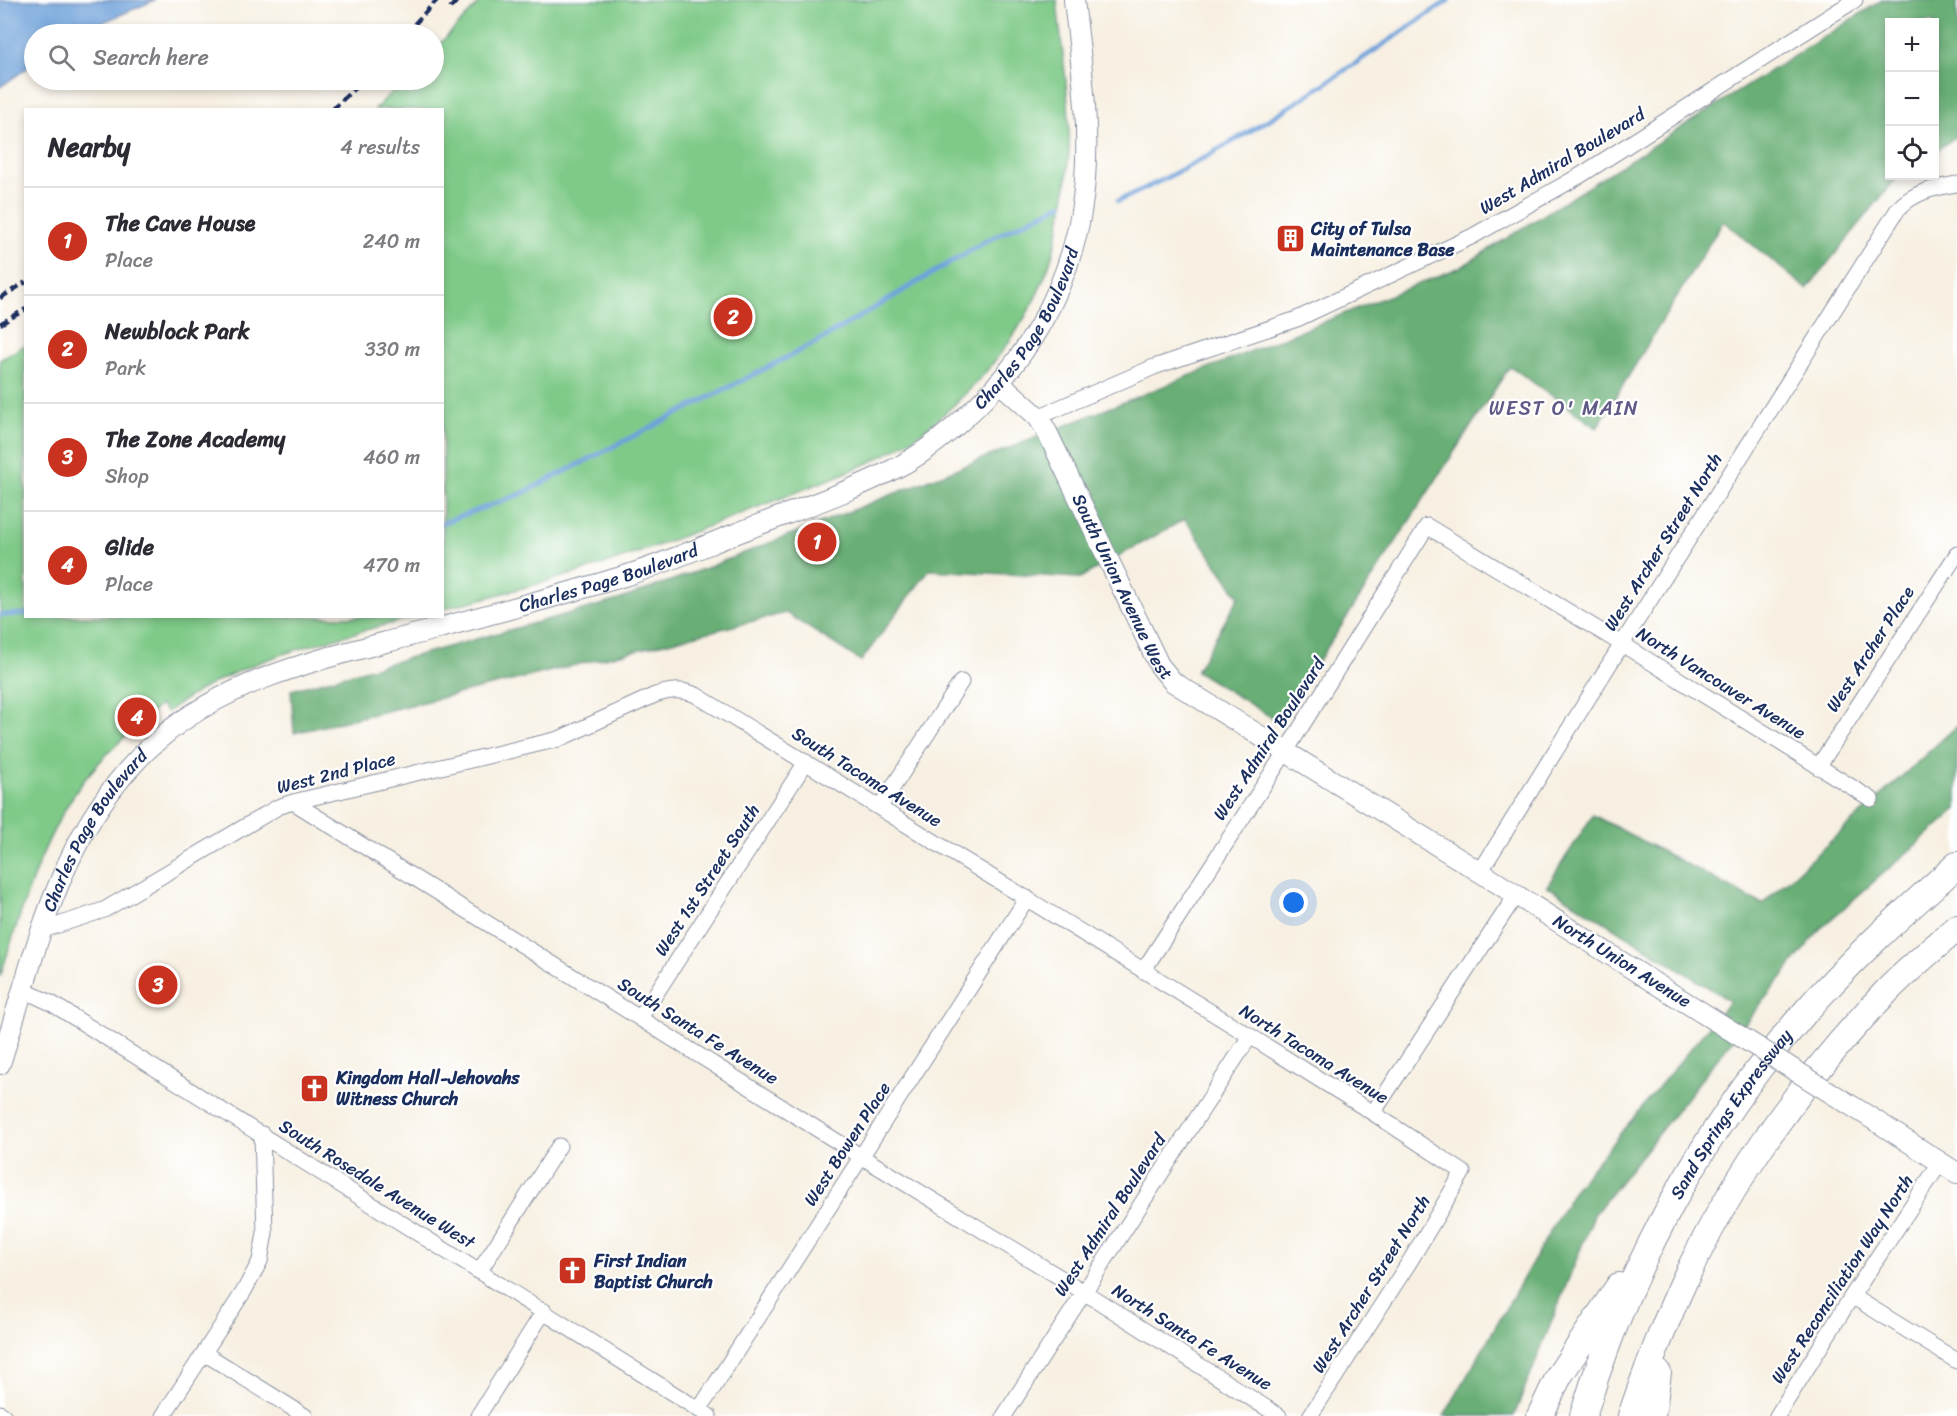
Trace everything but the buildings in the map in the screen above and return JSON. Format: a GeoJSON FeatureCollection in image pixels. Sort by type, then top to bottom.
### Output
{"type":"FeatureCollection","features":[{"type":"Feature","properties":{"kind":"highway","name":"Sand Springs Expressway"},"geometry":{"type":"LineString","coordinates":[[1583,1416],[1619,1315],[1661,1222],[1718,1126],[1800,1017],[1854,960],[1957,865]]}},
{"type":"Feature","properties":{"kind":"highway"},"geometry":{"type":"LineString","coordinates":[[1631,1416],[1663,1328],[1688,1274],[1753,1158],[1838,1046],[1888,990],[1957,928]]}},
{"type":"Feature","properties":{"kind":"highway"},"geometry":{"type":"LineString","coordinates":[[1540,1416],[1558,1376],[1661,1222]]}},
{"type":"Feature","properties":{"kind":"highway"},"geometry":{"type":"LineString","coordinates":[[1652,1416],[1663,1328]]}},
{"type":"Feature","properties":{"kind":"main road","name":"Charles Page Boulevard"},"geometry":{"type":"LineString","coordinates":[[0,1064],[22,990],[58,883],[70,855],[107,795],[147,750],[198,710],[272,674],[625,576],[812,504],[893,469],[928,448],[979,405],[1021,356],[1053,302],[1069,261],[1081,215],[1087,132],[1074,0]]}},
{"type":"Feature","properties":{"kind":"main road","name":"South Union Avenue West"},"geometry":{"type":"LineString","coordinates":[[999,382],[1038,417],[1047,432],[1159,665],[1179,686],[1286,751]]}},
{"type":"Feature","properties":{"kind":"main road","name":"North Union Avenue"},"geometry":{"type":"LineString","coordinates":[[1286,751],[1949,1168]]}},
{"type":"Feature","properties":{"kind":"street","name":"West Admiral Boulevard"},"geometry":{"type":"LineString","coordinates":[[1038,417],[1154,367],[1297,319],[1473,236],[1581,175],[1855,0]]}},
{"type":"Feature","properties":{"kind":"street","name":"West Archer Street North"},"geometry":{"type":"LineString","coordinates":[[1480,872],[1899,209],[1914,196],[1926,190],[1957,183]]}},
{"type":"Feature","properties":{"kind":"street","name":"West Admiral Boulevard"},"geometry":{"type":"LineString","coordinates":[[1143,971],[1286,751],[1427,526]]}},
{"type":"Feature","properties":{"kind":"street","name":"North Vancouver Avenue"},"geometry":{"type":"LineString","coordinates":[[1427,526],[1871,799]]}},
{"type":"Feature","properties":{"kind":"street","name":"West Archer Place"},"geometry":{"type":"LineString","coordinates":[[1818,767],[1957,554]]}},
{"type":"Feature","properties":{"kind":"street"},"geometry":{"type":"LineString","coordinates":[[880,807],[961,682]]}},
{"type":"Feature","properties":{"kind":"street","name":"South Tacoma Avenue"},"geometry":{"type":"LineString","coordinates":[[558,739],[667,691],[678,690],[696,695],[1143,971]]}},
{"type":"Feature","properties":{"kind":"street","name":"West 2nd Place"},"geometry":{"type":"LineString","coordinates":[[43,930],[104,910],[265,814],[293,802],[558,739]]}},
{"type":"Feature","properties":{"kind":"street","name":"West 1st Street South"},"geometry":{"type":"LineString","coordinates":[[640,1018],[806,762]]}},
{"type":"Feature","properties":{"kind":"street","name":"South Santa Fe Avenue"},"geometry":{"type":"LineString","coordinates":[[293,802],[862,1157],[1084,1292]]}},
{"type":"Feature","properties":{"kind":"street"},"geometry":{"type":"LineString","coordinates":[[1373,1113],[1516,894]]}},
{"type":"Feature","properties":{"kind":"street","name":"West Bowen Place"},"geometry":{"type":"LineString","coordinates":[[704,1413],[862,1157],[1027,898]]}},
{"type":"Feature","properties":{"kind":"street","name":"North Tacoma Avenue"},"geometry":{"type":"LineString","coordinates":[[1143,971],[1373,1113],[1463,1172]]}},
{"type":"Feature","properties":{"kind":"street","name":"South Rosedale Avenue West"},"geometry":{"type":"LineString","coordinates":[[22,990],[51,1003],[704,1413]]}},
{"type":"Feature","properties":{"kind":"street","name":"West Admiral Boulevard"},"geometry":{"type":"LineString","coordinates":[[1004,1416],[1250,1036]]}},
{"type":"Feature","properties":{"kind":"street"},"geometry":{"type":"LineString","coordinates":[[163,1416],[244,1291],[260,1261],[265,1233],[262,1134]]}},
{"type":"Feature","properties":{"kind":"street"},"geometry":{"type":"LineString","coordinates":[[479,1272],[559,1146]]}},
{"type":"Feature","properties":{"kind":"street","name":"West Reconciliation Way North"},"geometry":{"type":"LineString","coordinates":[[1777,1416],[1852,1296],[1949,1168]]}},
{"type":"Feature","properties":{"kind":"street","name":"West Archer Street North"},"geometry":{"type":"LineString","coordinates":[[1310,1416],[1410,1261],[1463,1172]]}},
{"type":"Feature","properties":{"kind":"street","name":"North Santa Fe Avenue"},"geometry":{"type":"LineString","coordinates":[[1084,1292],[1279,1416]]}},
{"type":"Feature","properties":{"kind":"street"},"geometry":{"type":"LineString","coordinates":[[1852,1296],[1957,1362]]}},
{"type":"Feature","properties":{"kind":"street"},"geometry":{"type":"LineString","coordinates":[[478,1416],[544,1311]]}},
{"type":"Feature","properties":{"kind":"street"},"geometry":{"type":"LineString","coordinates":[[204,1353],[305,1416]]}},
{"type":"Feature","properties":{"kind":"street"},"geometry":{"type":"LineString","coordinates":[[0,1413],[4,1416]]}},
{"type":"Feature","properties":{"kind":"green space"},"geometry":{"type":"Polygon","coordinates":[[[482,0],[1057,0],[1069,113],[1069,149],[1061,218],[1051,259],[1040,289],[1008,344],[988,369],[943,414],[903,445],[833,478],[625,557],[557,579],[444,609],[444,108],[376,108],[394,90],[444,90],[444,40],[482,0]]]}},
{"type":"Feature","properties":{"kind":"green space"},"geometry":{"type":"Polygon","coordinates":[[[1882,0],[1957,0],[1957,136],[1939,148],[1939,18],[1885,18],[1885,180],[1895,180],[1807,289],[1723,221],[1597,428],[1510,366],[1279,722],[1196,671],[1239,597],[1185,519],[1080,578],[929,570],[861,661],[786,613],[294,733],[291,690],[618,600],[706,568],[1463,266],[1882,0]]]}},
{"type":"Feature","properties":{"kind":"green space"},"geometry":{"type":"Polygon","coordinates":[[[24,346],[24,618],[410,618],[317,643],[254,665],[195,693],[167,712],[160,705],[100,762],[67,805],[43,852],[0,977],[0,360],[24,346]]]}},
{"type":"Feature","properties":{"kind":"green space"},"geometry":{"type":"Polygon","coordinates":[[[1957,726],[1957,809],[1820,929],[1594,1215],[1514,1416],[1444,1416],[1575,1188],[1730,1001],[1547,886],[1593,815],[1762,904],[1957,726]]]}},
{"type":"Feature","properties":{"kind":"water"},"geometry":{"type":"Polygon","coordinates":[[[0,0],[155,0],[99,24],[24,24],[24,70],[0,87],[0,0]]]}},
{"type":"Feature","properties":{"kind":"waterway"},"geometry":{"type":"LineString","coordinates":[[1118,201],[1162,180],[1247,133],[1449,0]]}},
{"type":"Feature","properties":{"kind":"waterway"},"geometry":{"type":"LineString","coordinates":[[444,522],[521,494],[817,342],[988,240],[1062,204]]}},
{"type":"Feature","properties":{"kind":"waterway"},"geometry":{"type":"LineString","coordinates":[[0,615],[24,614]]}},
{"type":"Feature","properties":{"kind":"railway"},"geometry":{"type":"LineString","coordinates":[[414,24],[437,0]]}},
{"type":"Feature","properties":{"kind":"railway"},"geometry":{"type":"LineString","coordinates":[[450,8],[458,0]]}},
{"type":"Feature","properties":{"kind":"railway"},"geometry":{"type":"LineString","coordinates":[[334,108],[353,90]]}},
{"type":"Feature","properties":{"kind":"railway"},"geometry":{"type":"LineString","coordinates":[[0,298],[24,283]]}},
{"type":"Feature","properties":{"kind":"railway"},"geometry":{"type":"LineString","coordinates":[[0,324],[24,310]]}},
{"type":"Feature","properties":{"kind":"place","name":"City of Tulsa Maintenance Base"},"geometry":{"type":"Point","coordinates":[1290,239]}},
{"type":"Feature","properties":{"kind":"place","name":"Newblock Park"},"geometry":{"type":"Point","coordinates":[733,317]}},
{"type":"Feature","properties":{"kind":"place","name":"The Cave House"},"geometry":{"type":"Point","coordinates":[817,542]}},
{"type":"Feature","properties":{"kind":"place","name":"Glide"},"geometry":{"type":"Point","coordinates":[137,717]}},
{"type":"Feature","properties":{"kind":"place","name":"The Zone Academy"},"geometry":{"type":"Point","coordinates":[158,985]}},
{"type":"Feature","properties":{"kind":"place","name":"Kingdom Hall-Jehovahs Witness Church"},"geometry":{"type":"Point","coordinates":[315,1088]}},
{"type":"Feature","properties":{"kind":"place","name":"First Indian Baptist Church"},"geometry":{"type":"Point","coordinates":[573,1271]}},
{"type":"Feature","properties":{"kind":"district","name":"WEST O' MAIN"},"geometry":{"type":"Point","coordinates":[1564,408]}}]}
